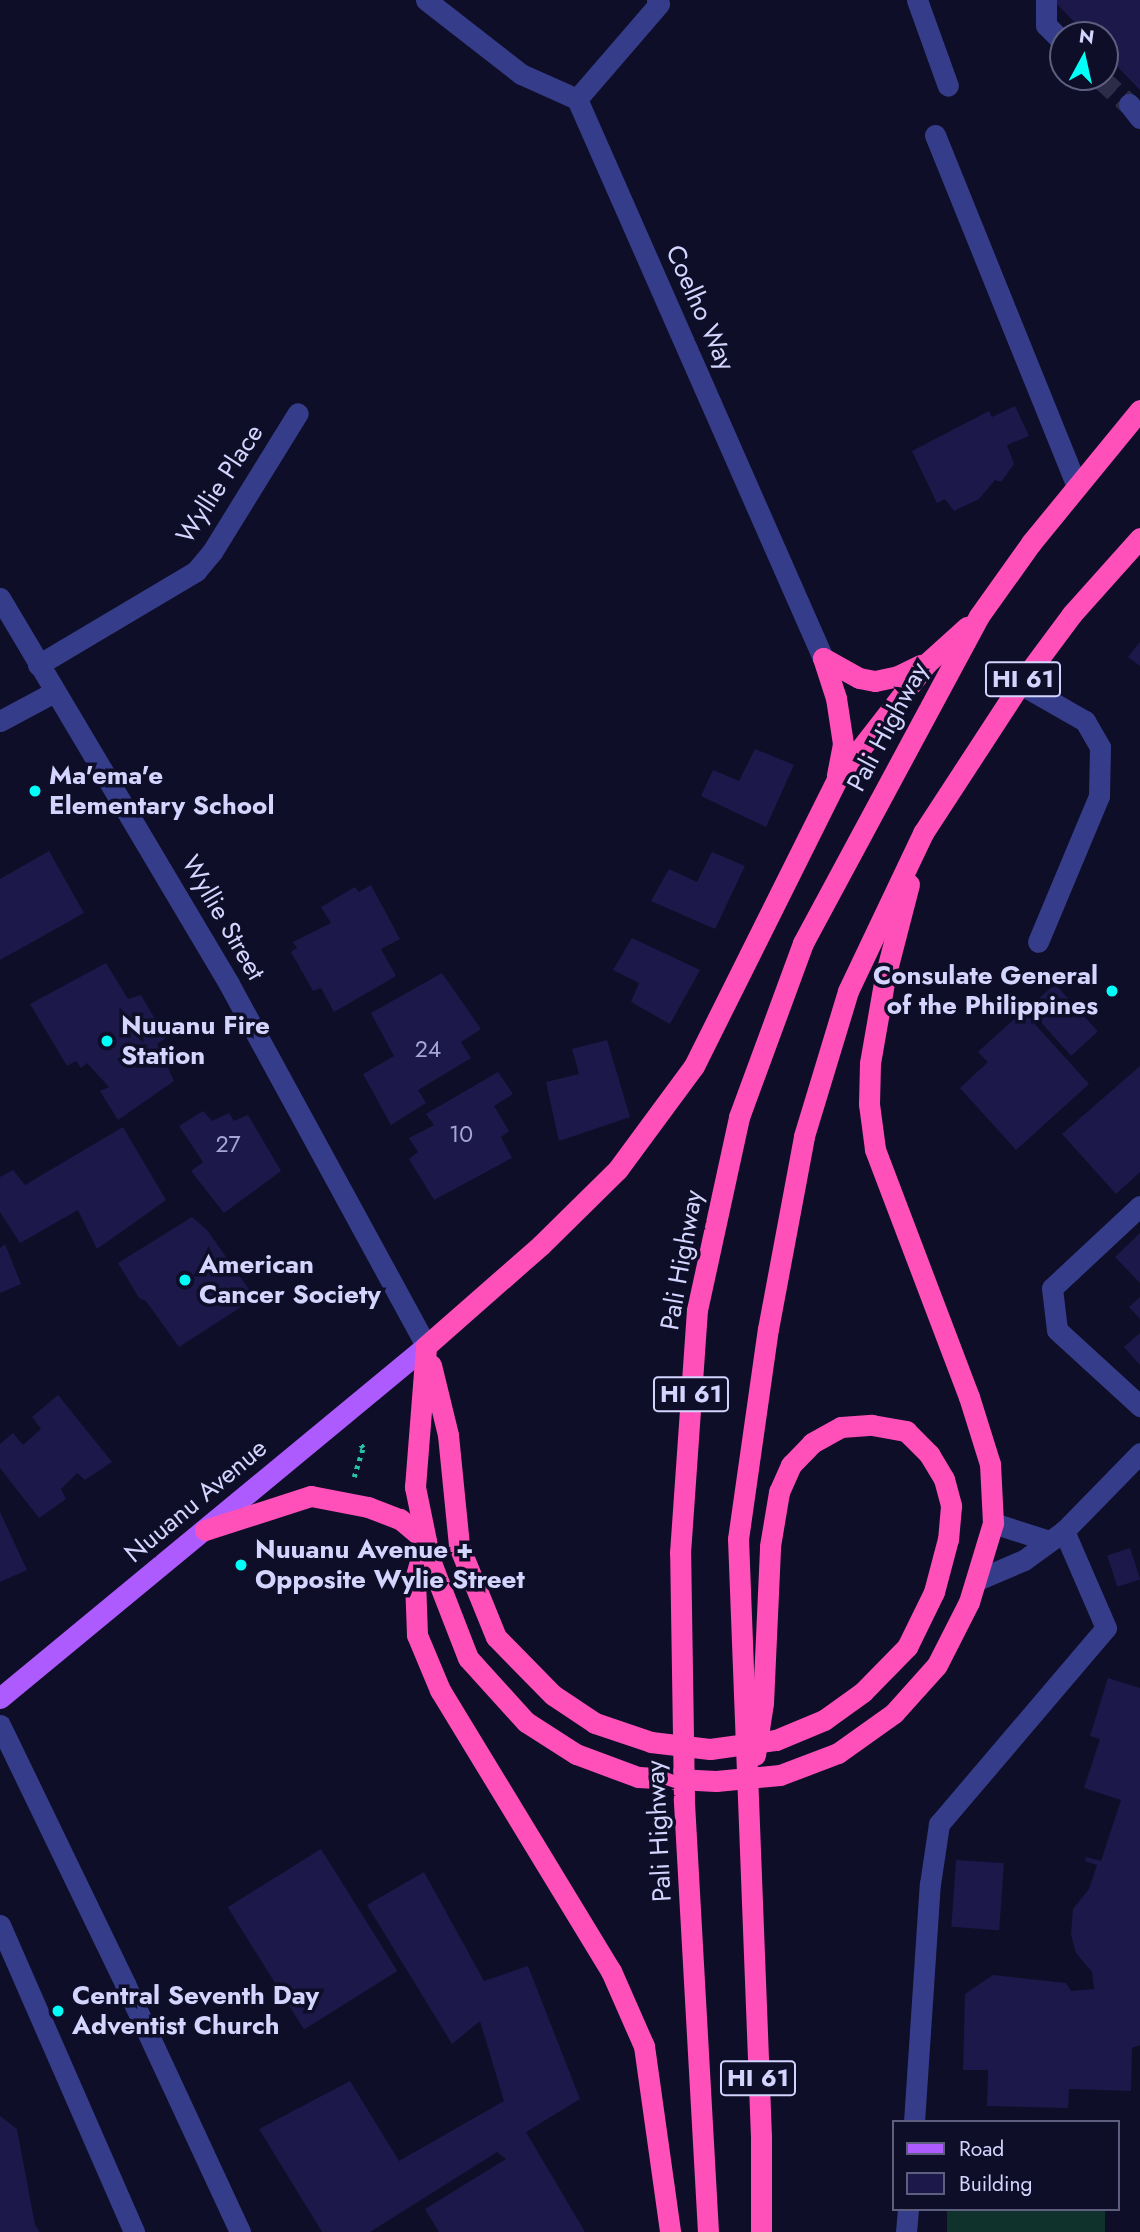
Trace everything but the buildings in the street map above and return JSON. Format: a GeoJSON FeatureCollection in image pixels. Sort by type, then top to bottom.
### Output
{"type":"FeatureCollection","features":[{"type":"Feature","properties":{"kind":"highway","name":"Pali Highway"},"geometry":{"type":"LineString","coordinates":[[708,2232],[684,1799],[680,1553],[697,1310],[738,1117],[803,943],[979,616],[1077,486],[1140,410]]}},
{"type":"Feature","properties":{"kind":"highway","name":"HI 61"},"geometry":{"type":"LineString","coordinates":[[761,2232],[761,2137],[738,1539],[768,1329],[804,1136],[848,991],[923,832],[1020,684],[1072,614],[1140,538]]}},
{"type":"Feature","properties":{"kind":"highway"},"geometry":{"type":"LineString","coordinates":[[923,832],[885,977],[870,1063],[869,1104],[875,1149],[969,1396],[986,1453],[993,1523],[977,1580],[937,1665],[894,1713],[838,1753],[780,1775],[716,1781],[638,1777],[576,1754],[526,1723],[468,1658],[426,1541],[415,1487],[426,1346],[541,1245],[618,1169],[694,1066],[837,779],[926,663],[979,616]]}},
{"type":"Feature","properties":{"kind":"highway"},"geometry":{"type":"LineString","coordinates":[[823,658],[859,678],[874,681],[898,676],[926,663]]}},
{"type":"Feature","properties":{"kind":"highway"},"geometry":{"type":"LineString","coordinates":[[823,658],[836,698],[843,744],[837,779]]}},
{"type":"Feature","properties":{"kind":"highway"},"geometry":{"type":"LineString","coordinates":[[426,1346],[448,1435],[459,1546],[496,1637],[553,1695],[595,1724],[651,1742],[710,1749],[776,1740],[824,1720],[863,1692],[907,1647],[934,1592],[948,1539],[951,1506],[944,1479],[929,1454],[906,1431],[872,1425],[841,1427],[812,1443],[791,1465],[779,1492],[770,1546],[763,1703],[747,1809]]}},
{"type":"Feature","properties":{"kind":"highway"},"geometry":{"type":"LineString","coordinates":[[205,1530],[311,1496],[368,1507],[400,1519],[426,1541]]}},
{"type":"Feature","properties":{"kind":"highway"},"geometry":{"type":"LineString","coordinates":[[426,1541],[415,1580],[417,1635],[440,1690],[611,1971],[645,2046],[670,2232]]}},
{"type":"Feature","properties":{"kind":"main road","name":"Nuuanu Avenue"},"geometry":{"type":"LineString","coordinates":[[0,1698],[426,1346]]}},
{"type":"Feature","properties":{"kind":"street"},"geometry":{"type":"LineString","coordinates":[[426,0],[521,74],[577,99],[659,4],[657,0]]}},
{"type":"Feature","properties":{"kind":"street"},"geometry":{"type":"LineString","coordinates":[[917,0],[948,86]]}},
{"type":"Feature","properties":{"kind":"street"},"geometry":{"type":"LineString","coordinates":[[1046,0],[1046,25],[1049,28]]}},
{"type":"Feature","properties":{"kind":"street","name":"Coelho Way"},"geometry":{"type":"LineString","coordinates":[[577,99],[823,658]]}},
{"type":"Feature","properties":{"kind":"street"},"geometry":{"type":"LineString","coordinates":[[934,135],[1077,486]]}},
{"type":"Feature","properties":{"kind":"street","name":"Wyllie Place"},"geometry":{"type":"LineString","coordinates":[[38,664],[196,571],[212,552],[298,413]]}},
{"type":"Feature","properties":{"kind":"street","name":"Wyllie Street"},"geometry":{"type":"LineString","coordinates":[[0,598],[229,984],[426,1346]]}},
{"type":"Feature","properties":{"kind":"street"},"geometry":{"type":"LineString","coordinates":[[1020,684],[1085,721],[1100,747],[1099,796],[1038,942]]}},
{"type":"Feature","properties":{"kind":"street"},"geometry":{"type":"LineString","coordinates":[[0,721],[54,692]]}},
{"type":"Feature","properties":{"kind":"street"},"geometry":{"type":"LineString","coordinates":[[1140,1206],[1052,1288],[1057,1330],[1140,1406]]}},
{"type":"Feature","properties":{"kind":"street"},"geometry":{"type":"LineString","coordinates":[[977,1580],[1024,1560],[1056,1536],[1140,1454]]}},
{"type":"Feature","properties":{"kind":"street"},"geometry":{"type":"LineString","coordinates":[[914,2120],[930,1884],[939,1824],[1106,1628],[1056,1536],[993,1523]]}},
{"type":"Feature","properties":{"kind":"street"},"geometry":{"type":"LineString","coordinates":[[0,1725],[125,1984],[240,2232]]}},
{"type":"Feature","properties":{"kind":"street"},"geometry":{"type":"LineString","coordinates":[[0,1925],[134,2232]]}},
{"type":"Feature","properties":{"kind":"street"},"geometry":{"type":"LineString","coordinates":[[906,2232],[908,2211]]}},
{"type":"Feature","properties":{"kind":"path"},"geometry":{"type":"LineString","coordinates":[[354,1478],[363,1448],[359,1442]]}},
{"type":"Feature","properties":{"kind":"green space"},"geometry":{"type":"Polygon","coordinates":[[[947,2211],[1105,2211],[1105,2232],[947,2232],[947,2211]]]}},
{"type":"Feature","properties":{"kind":"tunnel"},"geometry":{"type":"LineString","coordinates":[[1115,91],[1129,104]]}},
{"type":"Feature","properties":{"kind":"place","name":"Ma'ema'e Elementary School"},"geometry":{"type":"Point","coordinates":[35,791]}},
{"type":"Feature","properties":{"kind":"place","name":"Consulate General of the Philippines"},"geometry":{"type":"Point","coordinates":[1112,991]}},
{"type":"Feature","properties":{"kind":"place","name":"Nuuanu Fire Station"},"geometry":{"type":"Point","coordinates":[107,1041]}},
{"type":"Feature","properties":{"kind":"place","name":"American Cancer Society"},"geometry":{"type":"Point","coordinates":[185,1280]}},
{"type":"Feature","properties":{"kind":"place","name":"Nuuanu Avenue + Opposite Wylie Street"},"geometry":{"type":"Point","coordinates":[241,1565]}},
{"type":"Feature","properties":{"kind":"place","name":"Central Seventh Day Adventist Church"},"geometry":{"type":"Point","coordinates":[58,2011]}}]}
